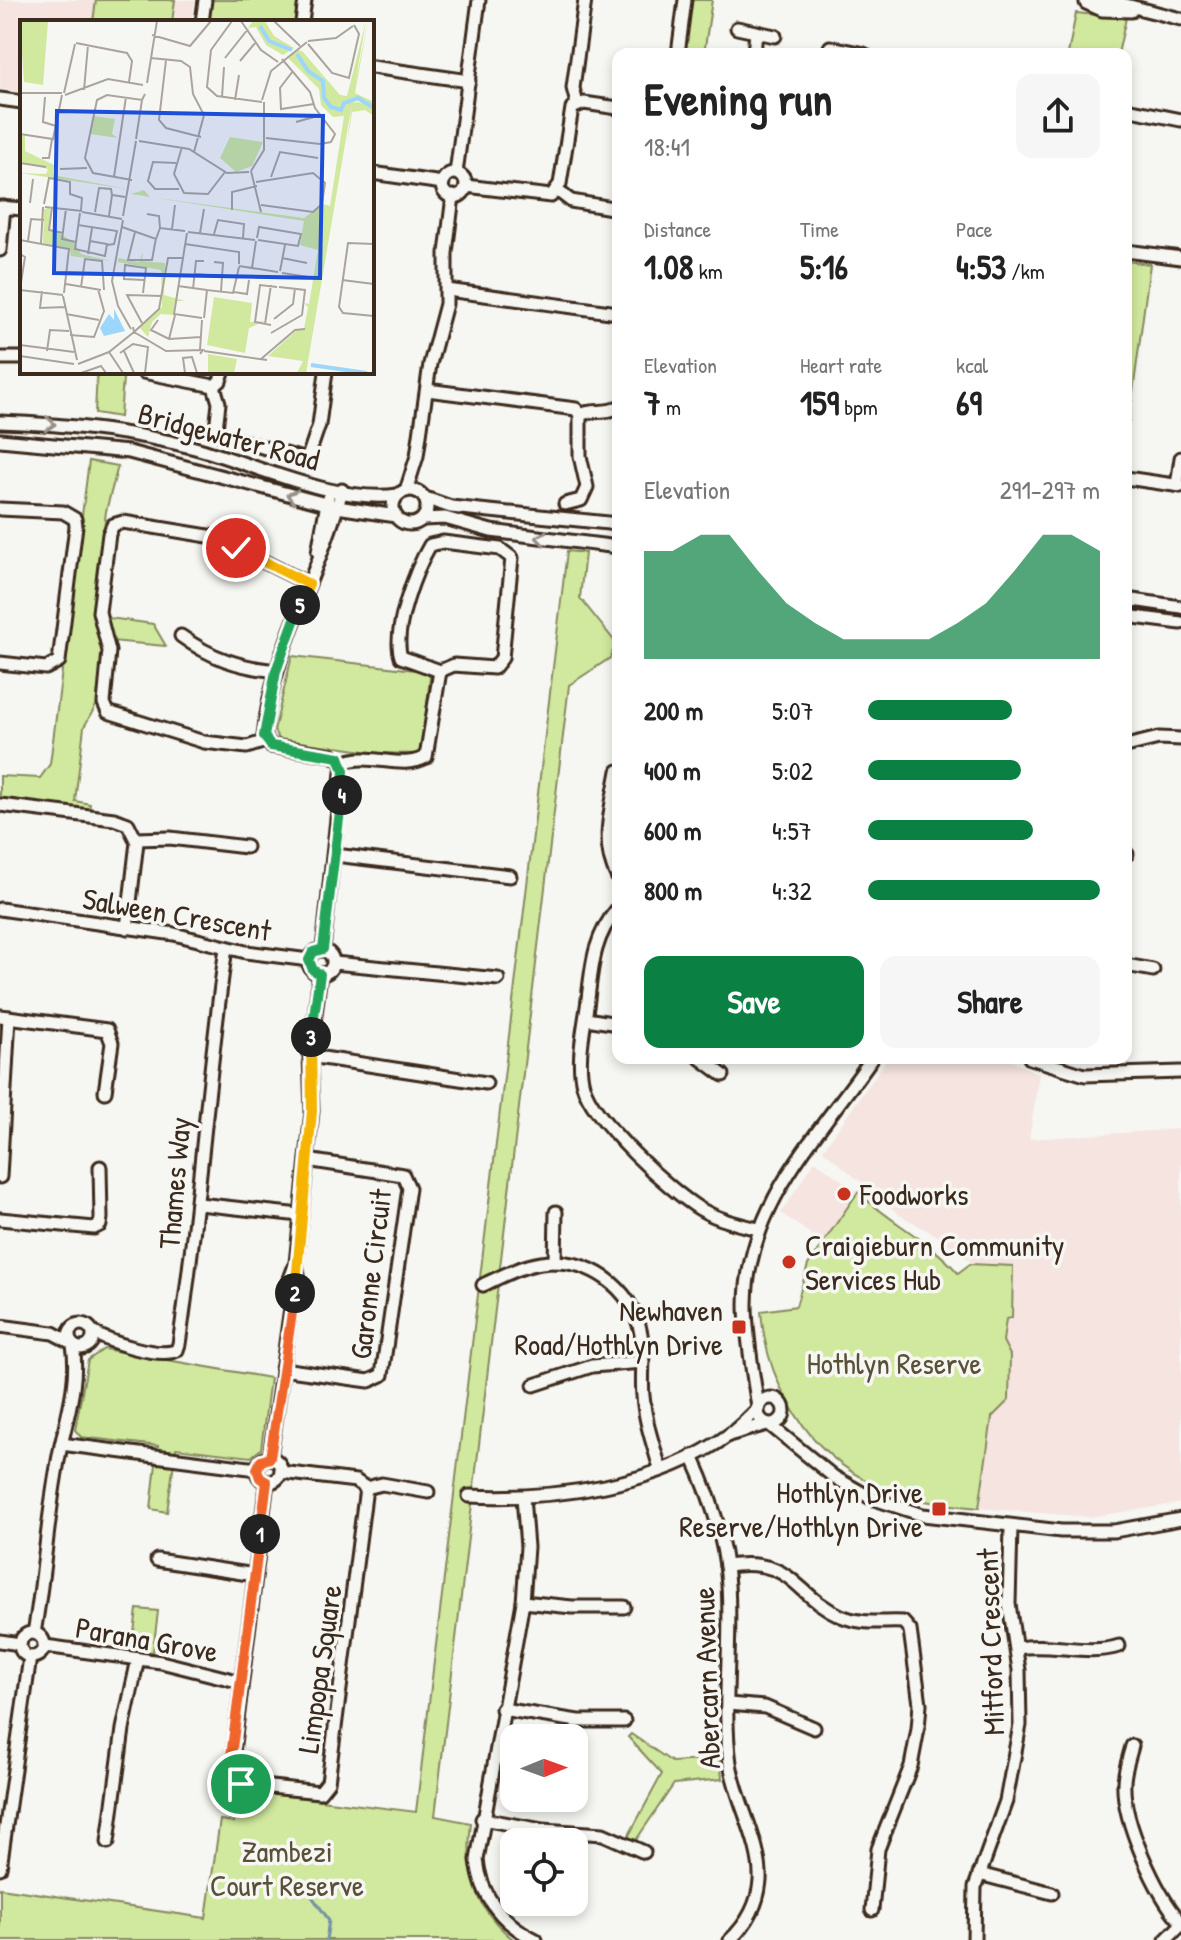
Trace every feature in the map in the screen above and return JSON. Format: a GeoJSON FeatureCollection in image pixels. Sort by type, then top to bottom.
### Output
{"type":"FeatureCollection","features":[{"type":"Feature","properties":{"kind":"street"},"geometry":{"type":"LineString","coordinates":[[202,20],[205,0]]}},
{"type":"Feature","properties":{"kind":"street"},"geometry":{"type":"LineString","coordinates":[[302,20],[305,0]]}},
{"type":"Feature","properties":{"kind":"street"},"geometry":{"type":"LineString","coordinates":[[456,173],[479,0]]}},
{"type":"Feature","properties":{"kind":"street"},"geometry":{"type":"LineString","coordinates":[[577,104],[573,88],[585,0]]}},
{"type":"Feature","properties":{"kind":"street"},"geometry":{"type":"LineString","coordinates":[[679,48],[685,0]]}},
{"type":"Feature","properties":{"kind":"street"},"geometry":{"type":"LineString","coordinates":[[1084,0],[1114,2],[1181,19]]}},
{"type":"Feature","properties":{"kind":"street"},"geometry":{"type":"LineString","coordinates":[[737,28],[775,36]]}},
{"type":"Feature","properties":{"kind":"street"},"geometry":{"type":"LineString","coordinates":[[755,48],[756,32]]}},
{"type":"Feature","properties":{"kind":"street"},"geometry":{"type":"LineString","coordinates":[[374,67],[469,81]]}},
{"type":"Feature","properties":{"kind":"street"},"geometry":{"type":"LineString","coordinates":[[0,99],[20,102]]}},
{"type":"Feature","properties":{"kind":"street"},"geometry":{"type":"LineString","coordinates":[[577,104],[612,107]]}},
{"type":"Feature","properties":{"kind":"street"},"geometry":{"type":"LineString","coordinates":[[558,191],[569,115],[577,104]]}},
{"type":"Feature","properties":{"kind":"street"},"geometry":{"type":"LineString","coordinates":[[1132,110],[1180,120]]}},
{"type":"Feature","properties":{"kind":"street"},"geometry":{"type":"LineString","coordinates":[[374,173],[443,183]]}},
{"type":"Feature","properties":{"kind":"street"},"geometry":{"type":"LineString","coordinates":[[456,173],[463,177],[466,186],[462,193],[453,196],[446,192],[443,183],[447,176],[456,173]]}},
{"type":"Feature","properties":{"kind":"street"},"geometry":{"type":"LineString","coordinates":[[466,186],[544,197],[558,191]]}},
{"type":"Feature","properties":{"kind":"street"},"geometry":{"type":"LineString","coordinates":[[558,191],[571,201],[612,208]]}},
{"type":"Feature","properties":{"kind":"street"},"geometry":{"type":"LineString","coordinates":[[453,196],[446,253],[447,290],[417,456],[393,507],[396,516],[409,524],[423,519],[445,518],[491,531],[612,546]]}},
{"type":"Feature","properties":{"kind":"street"},"geometry":{"type":"LineString","coordinates":[[0,250],[2,207]]}},
{"type":"Feature","properties":{"kind":"street"},"geometry":{"type":"LineString","coordinates":[[1132,252],[1181,258]]}},
{"type":"Feature","properties":{"kind":"street"},"geometry":{"type":"LineString","coordinates":[[447,290],[612,312]]}},
{"type":"Feature","properties":{"kind":"street"},"geometry":{"type":"LineString","coordinates":[[153,374],[214,386]]}},
{"type":"Feature","properties":{"kind":"street"},"geometry":{"type":"LineString","coordinates":[[214,386],[222,374]]}},
{"type":"Feature","properties":{"kind":"street"},"geometry":{"type":"LineString","coordinates":[[214,386],[219,403],[216,429],[219,434],[302,459],[308,457],[314,445],[326,374]]}},
{"type":"Feature","properties":{"kind":"street"},"geometry":{"type":"LineString","coordinates":[[427,390],[569,407],[580,415]]}},
{"type":"Feature","properties":{"kind":"street"},"geometry":{"type":"LineString","coordinates":[[580,415],[587,411],[612,411]]}},
{"type":"Feature","properties":{"kind":"street"},"geometry":{"type":"LineString","coordinates":[[565,504],[589,497],[578,442],[580,415]]}},
{"type":"Feature","properties":{"kind":"street","name":"Bridgewater Road"},"geometry":{"type":"LineString","coordinates":[[0,422],[118,431],[194,447],[336,489],[376,497],[402,493]]}},
{"type":"Feature","properties":{"kind":"street","name":"Bridgewater Road"},"geometry":{"type":"LineString","coordinates":[[0,440],[116,450],[203,469],[332,506],[396,516]]}},
{"type":"Feature","properties":{"kind":"street"},"geometry":{"type":"LineString","coordinates":[[417,456],[428,509],[423,519]]}},
{"type":"Feature","properties":{"kind":"street"},"geometry":{"type":"LineString","coordinates":[[1132,479],[1179,486],[1181,458]]}},
{"type":"Feature","properties":{"kind":"street"},"geometry":{"type":"LineString","coordinates":[[266,741],[276,671],[317,561],[336,489]]}},
{"type":"Feature","properties":{"kind":"street"},"geometry":{"type":"LineString","coordinates":[[402,493],[423,496],[451,507],[612,523]]}},
{"type":"Feature","properties":{"kind":"street"},"geometry":{"type":"LineString","coordinates":[[0,509],[63,512],[75,519],[76,526],[59,661],[46,668],[0,663]]}},
{"type":"Feature","properties":{"kind":"street"},"geometry":{"type":"LineString","coordinates":[[309,584],[214,537],[123,522],[113,525],[109,534],[99,612],[109,651],[105,708],[112,714],[204,742],[247,747],[266,741],[277,748],[332,755],[343,763]]}},
{"type":"Feature","properties":{"kind":"street"},"geometry":{"type":"LineString","coordinates":[[343,763],[356,758],[400,762],[426,757],[440,671],[446,666],[488,669],[500,664],[513,566],[508,552],[443,542],[432,545],[427,551],[404,611],[399,651],[405,661],[425,663],[440,671]]}},
{"type":"Feature","properties":{"kind":"street"},"geometry":{"type":"LineString","coordinates":[[1132,600],[1181,607]]}},
{"type":"Feature","properties":{"kind":"street"},"geometry":{"type":"LineString","coordinates":[[1132,617],[1181,623]]}},
{"type":"Feature","properties":{"kind":"street"},"geometry":{"type":"LineString","coordinates":[[181,636],[216,658],[276,671]]}},
{"type":"Feature","properties":{"kind":"street"},"geometry":{"type":"LineString","coordinates":[[1132,745],[1159,738],[1181,739]]}},
{"type":"Feature","properties":{"kind":"street"},"geometry":{"type":"LineString","coordinates":[[323,949],[343,763]]}},
{"type":"Feature","properties":{"kind":"street"},"geometry":{"type":"LineString","coordinates":[[0,805],[120,820],[131,827],[136,839],[127,928]]}},
{"type":"Feature","properties":{"kind":"street"},"geometry":{"type":"LineString","coordinates":[[612,810],[608,836],[612,863]]}},
{"type":"Feature","properties":{"kind":"street"},"geometry":{"type":"LineString","coordinates":[[136,839],[170,838],[246,847]]}},
{"type":"Feature","properties":{"kind":"street"},"geometry":{"type":"LineString","coordinates":[[335,855],[510,876]]}},
{"type":"Feature","properties":{"kind":"street","name":"Salween Crescent"},"geometry":{"type":"LineString","coordinates":[[0,909],[174,934],[226,948],[309,960]]}},
{"type":"Feature","properties":{"kind":"street","name":"Salween Crescent"},"geometry":{"type":"LineString","coordinates":[[0,915],[36,916]]}},
{"type":"Feature","properties":{"kind":"street"},"geometry":{"type":"LineString","coordinates":[[612,916],[595,947],[581,1069],[583,1084],[595,1111],[680,1194],[729,1223],[757,1234]]}},
{"type":"Feature","properties":{"kind":"street","name":"Thames Way"},"geometry":{"type":"LineString","coordinates":[[90,1341],[108,1341],[167,1354],[177,1350],[199,1204],[202,1134],[226,948]]}},
{"type":"Feature","properties":{"kind":"street"},"geometry":{"type":"LineString","coordinates":[[320,974],[313,970],[309,960],[313,952],[323,949],[330,953],[334,963]]}},
{"type":"Feature","properties":{"kind":"street"},"geometry":{"type":"LineString","coordinates":[[320,974],[330,970],[334,963]]}},
{"type":"Feature","properties":{"kind":"street"},"geometry":{"type":"LineString","coordinates":[[334,963],[498,979]]}},
{"type":"Feature","properties":{"kind":"street"},"geometry":{"type":"LineString","coordinates":[[1132,966],[1153,970]]}},
{"type":"Feature","properties":{"kind":"street"},"geometry":{"type":"LineString","coordinates":[[270,1458],[292,1300],[299,1281],[296,1263],[313,1092],[310,1056],[320,974]]}},
{"type":"Feature","properties":{"kind":"street"},"geometry":{"type":"LineString","coordinates":[[0,1177],[5,1016],[107,1030],[112,1043],[105,1092]]}},
{"type":"Feature","properties":{"kind":"street"},"geometry":{"type":"LineString","coordinates":[[586,1019],[612,1023]]}},
{"type":"Feature","properties":{"kind":"street"},"geometry":{"type":"LineString","coordinates":[[310,1056],[486,1083]]}},
{"type":"Feature","properties":{"kind":"street"},"geometry":{"type":"LineString","coordinates":[[708,1064],[723,1075]]}},
{"type":"Feature","properties":{"kind":"street"},"geometry":{"type":"LineString","coordinates":[[868,1064],[791,1169],[757,1234],[746,1304],[759,1418],[797,1443],[834,1477],[896,1509],[1011,1527],[1114,1531],[1181,1519]]}},
{"type":"Feature","properties":{"kind":"street"},"geometry":{"type":"LineString","coordinates":[[1049,1064],[1085,1075],[1181,1072]]}},
{"type":"Feature","properties":{"kind":"street","name":"Garonne Circuit"},"geometry":{"type":"LineString","coordinates":[[282,1369],[369,1381],[382,1375],[409,1188],[407,1178],[390,1171],[307,1160]]}},
{"type":"Feature","properties":{"kind":"street"},"geometry":{"type":"LineString","coordinates":[[0,1219],[94,1228],[101,1218],[100,1167]]}},
{"type":"Feature","properties":{"kind":"street"},"geometry":{"type":"LineString","coordinates":[[199,1204],[300,1215]]}},
{"type":"Feature","properties":{"kind":"street"},"geometry":{"type":"LineString","coordinates":[[555,1262],[556,1212]]}},
{"type":"Feature","properties":{"kind":"street"},"geometry":{"type":"LineString","coordinates":[[483,1285],[524,1267],[555,1262],[595,1272],[623,1294],[639,1324],[644,1408],[660,1468]]}},
{"type":"Feature","properties":{"kind":"street"},"geometry":{"type":"LineString","coordinates":[[34,1633],[61,1444],[76,1365],[90,1341],[86,1325],[53,1333]]}},
{"type":"Feature","properties":{"kind":"street"},"geometry":{"type":"LineString","coordinates":[[0,1326],[53,1333],[72,1344],[90,1341]]}},
{"type":"Feature","properties":{"kind":"street"},"geometry":{"type":"LineString","coordinates":[[73,1327],[76,1365]]}},
{"type":"Feature","properties":{"kind":"street"},"geometry":{"type":"LineString","coordinates":[[534,1385],[592,1366],[643,1362]]}},
{"type":"Feature","properties":{"kind":"street"},"geometry":{"type":"LineString","coordinates":[[754,1367],[771,1398],[781,1402],[797,1443]]}},
{"type":"Feature","properties":{"kind":"street"},"geometry":{"type":"LineString","coordinates":[[731,1434],[771,1398]]}},
{"type":"Feature","properties":{"kind":"street"},"geometry":{"type":"LineString","coordinates":[[469,1496],[523,1497],[600,1487],[692,1456],[731,1434],[780,1421],[784,1415]]}},
{"type":"Feature","properties":{"kind":"street"},"geometry":{"type":"LineString","coordinates":[[61,1444],[257,1469]]}},
{"type":"Feature","properties":{"kind":"street","name":"Abercarn Avenue"},"geometry":{"type":"LineString","coordinates":[[692,1456],[713,1507],[726,1566],[732,1773],[756,1851],[760,1875],[753,1909],[730,1940]]}},
{"type":"Feature","properties":{"kind":"street"},"geometry":{"type":"LineString","coordinates":[[270,1458],[278,1462],[281,1472],[277,1479],[267,1482],[260,1478],[257,1469],[261,1461],[270,1458]]}},
{"type":"Feature","properties":{"kind":"street"},"geometry":{"type":"LineString","coordinates":[[281,1472],[356,1481],[366,1488],[382,1484],[428,1492]]}},
{"type":"Feature","properties":{"kind":"street","name":"Limpopa Square"},"geometry":{"type":"LineString","coordinates":[[267,1482],[229,1771],[233,1780],[313,1793],[325,1788],[366,1488]]}},
{"type":"Feature","properties":{"kind":"street"},"geometry":{"type":"LineString","coordinates":[[523,1497],[527,1547],[523,1602],[477,1860],[484,1889],[508,1923],[536,1940]]}},
{"type":"Feature","properties":{"kind":"street","name":"Mitford Crescent"},"geometry":{"type":"LineString","coordinates":[[974,1940],[972,1904],[979,1874],[1006,1801],[1015,1761],[1021,1695],[1009,1604],[1011,1527]]}},
{"type":"Feature","properties":{"kind":"street"},"geometry":{"type":"LineString","coordinates":[[157,1560],[255,1575]]}},
{"type":"Feature","properties":{"kind":"street"},"geometry":{"type":"LineString","coordinates":[[726,1566],[771,1566],[841,1616],[864,1623],[903,1622],[910,1630],[920,1704],[918,1729],[911,1766],[878,1849],[872,1910]]}},
{"type":"Feature","properties":{"kind":"street"},"geometry":{"type":"LineString","coordinates":[[523,1602],[624,1607]]}},
{"type":"Feature","properties":{"kind":"street"},"geometry":{"type":"LineString","coordinates":[[34,1633],[40,1636],[45,1646],[38,1656],[30,1657],[24,1654],[20,1644],[23,1637],[34,1633]]}},
{"type":"Feature","properties":{"kind":"street"},"geometry":{"type":"LineString","coordinates":[[0,1641],[20,1644]]}},
{"type":"Feature","properties":{"kind":"street"},"geometry":{"type":"LineString","coordinates":[[1017,1648],[1043,1644],[1097,1650],[1119,1646]]}},
{"type":"Feature","properties":{"kind":"street","name":"Parana Grove"},"geometry":{"type":"LineString","coordinates":[[45,1646],[138,1659],[241,1682]]}},
{"type":"Feature","properties":{"kind":"street"},"geometry":{"type":"LineString","coordinates":[[0,1868],[30,1657]]}},
{"type":"Feature","properties":{"kind":"street"},"geometry":{"type":"LineString","coordinates":[[108,1842],[123,1729],[138,1659]]}},
{"type":"Feature","properties":{"kind":"street"},"geometry":{"type":"LineString","coordinates":[[728,1704],[765,1707],[814,1728]]}},
{"type":"Feature","properties":{"kind":"street"},"geometry":{"type":"LineString","coordinates":[[502,1709],[578,1721],[624,1721]]}},
{"type":"Feature","properties":{"kind":"street"},"geometry":{"type":"LineString","coordinates":[[1132,1746],[1124,1783],[1127,1810],[1157,1887],[1181,1923],[1166,1940]]}},
{"type":"Feature","properties":{"kind":"street"},"geometry":{"type":"LineString","coordinates":[[482,1819],[543,1830],[603,1834],[644,1852]]}},
{"type":"Feature","properties":{"kind":"street"},"geometry":{"type":"LineString","coordinates":[[979,1874],[1052,1893]]}},
{"type":"Feature","properties":{"kind":"shaded area"},"geometry":{"type":"Polygon","coordinates":[[[0,0],[195,0],[192,20],[20,20],[20,92],[0,89],[0,0]]]}},
{"type":"Feature","properties":{"kind":"shaded area"},"geometry":{"type":"Polygon","coordinates":[[[884,1064],[1018,1064],[1039,1074],[1029,1139],[1181,1129],[1181,1503],[1089,1517],[979,1508],[992,1417],[1010,1355],[1003,1341],[1006,1318],[1011,1318],[975,1265],[939,1237],[900,1215],[823,1150],[884,1064]]]}},
{"type":"Feature","properties":{"kind":"shaded area"},"geometry":{"type":"Polygon","coordinates":[[[815,1161],[858,1192],[823,1243],[781,1213],[815,1161]]]}},
{"type":"Feature","properties":{"kind":"green space"},"geometry":{"type":"Polygon","coordinates":[[[96,0],[175,0],[172,20],[93,20],[96,0]]]}},
{"type":"Feature","properties":{"kind":"green space"},"geometry":{"type":"Polygon","coordinates":[[[210,0],[301,0],[298,20],[207,20],[210,0]]]}},
{"type":"Feature","properties":{"kind":"green space"},"geometry":{"type":"Polygon","coordinates":[[[692,0],[712,0],[705,48],[686,48],[692,0]]]}},
{"type":"Feature","properties":{"kind":"green space"},"geometry":{"type":"Polygon","coordinates":[[[1076,13],[1126,18],[1119,48],[1069,48],[1076,13]]]}},
{"type":"Feature","properties":{"kind":"green space"},"geometry":{"type":"Polygon","coordinates":[[[1132,262],[1150,264],[1132,399],[1132,262]]]}},
{"type":"Feature","properties":{"kind":"green space"},"geometry":{"type":"Polygon","coordinates":[[[97,374],[120,374],[123,378],[120,417],[95,413],[97,374]]]}},
{"type":"Feature","properties":{"kind":"green space"},"geometry":{"type":"Polygon","coordinates":[[[89,461],[118,466],[106,511],[94,616],[153,624],[166,646],[101,640],[104,656],[99,700],[84,727],[75,801],[90,804],[89,810],[0,799],[0,776],[40,778],[50,764],[89,461]]]}},
{"type":"Feature","properties":{"kind":"green space","name":"Zambezi Court Reserve"},"geometry":{"type":"Polygon","coordinates":[[[567,551],[585,553],[580,598],[612,638],[612,653],[610,658],[569,685],[435,1816],[471,1823],[469,1841],[475,1888],[490,1915],[514,1940],[0,1940],[0,1888],[206,1918],[220,1820],[234,1822],[240,1790],[416,1812],[567,551]]]}},
{"type":"Feature","properties":{"kind":"green space"},"geometry":{"type":"Polygon","coordinates":[[[292,656],[424,671],[430,677],[422,748],[416,754],[379,753],[279,739],[274,731],[292,656]]]}},
{"type":"Feature","properties":{"kind":"green space","name":"Hothlyn Reserve"},"geometry":{"type":"Polygon","coordinates":[[[858,1192],[935,1251],[958,1273],[970,1264],[1013,1266],[1012,1318],[1006,1319],[1003,1341],[1010,1355],[1009,1400],[992,1417],[979,1508],[905,1496],[867,1481],[819,1445],[785,1397],[773,1369],[761,1311],[796,1306],[808,1265],[858,1192]]]}},
{"type":"Feature","properties":{"kind":"green space"},"geometry":{"type":"Polygon","coordinates":[[[104,1349],[270,1378],[261,1449],[251,1457],[176,1448],[167,1512],[151,1509],[158,1446],[81,1437],[75,1430],[88,1360],[104,1349]]]}},
{"type":"Feature","properties":{"kind":"green space"},"geometry":{"type":"Polygon","coordinates":[[[137,1609],[158,1611],[153,1652],[132,1649],[137,1609]]]}},
{"type":"Feature","properties":{"kind":"green space"},"geometry":{"type":"Polygon","coordinates":[[[631,1734],[672,1762],[720,1759],[722,1779],[674,1784],[636,1840],[628,1837],[662,1774],[628,1737],[631,1734]]]}},
{"type":"Feature","properties":{"kind":"waterway"},"geometry":{"type":"LineString","coordinates":[[303,1884],[329,1920],[326,1940]]}},
{"type":"Feature","properties":{"kind":"place","name":"Foodworks"},"geometry":{"type":"Point","coordinates":[844,1194]}},
{"type":"Feature","properties":{"kind":"place","name":"Craigieburn Community Services Hub"},"geometry":{"type":"Point","coordinates":[789,1262]}},
{"type":"Feature","properties":{"kind":"place","name":"Newhaven Road/Hothlyn Drive"},"geometry":{"type":"Point","coordinates":[739,1327]}},
{"type":"Feature","properties":{"kind":"place","name":"Hothlyn Drive Reserve/Hothlyn Drive"},"geometry":{"type":"Point","coordinates":[939,1509]}},
{"type":"Feature","properties":{"kind":"route"},"geometry":{"type":"LineString","coordinates":[[236,548],[309,584],[276,671],[264,736],[266,741],[277,748],[339,757],[344,771],[323,949],[313,952],[309,960],[313,970],[320,974],[310,1056],[313,1092],[296,1263],[299,1281],[292,1300],[270,1458],[261,1461],[257,1469],[260,1478],[267,1482],[229,1771],[233,1780],[241,1784]]}}]}
